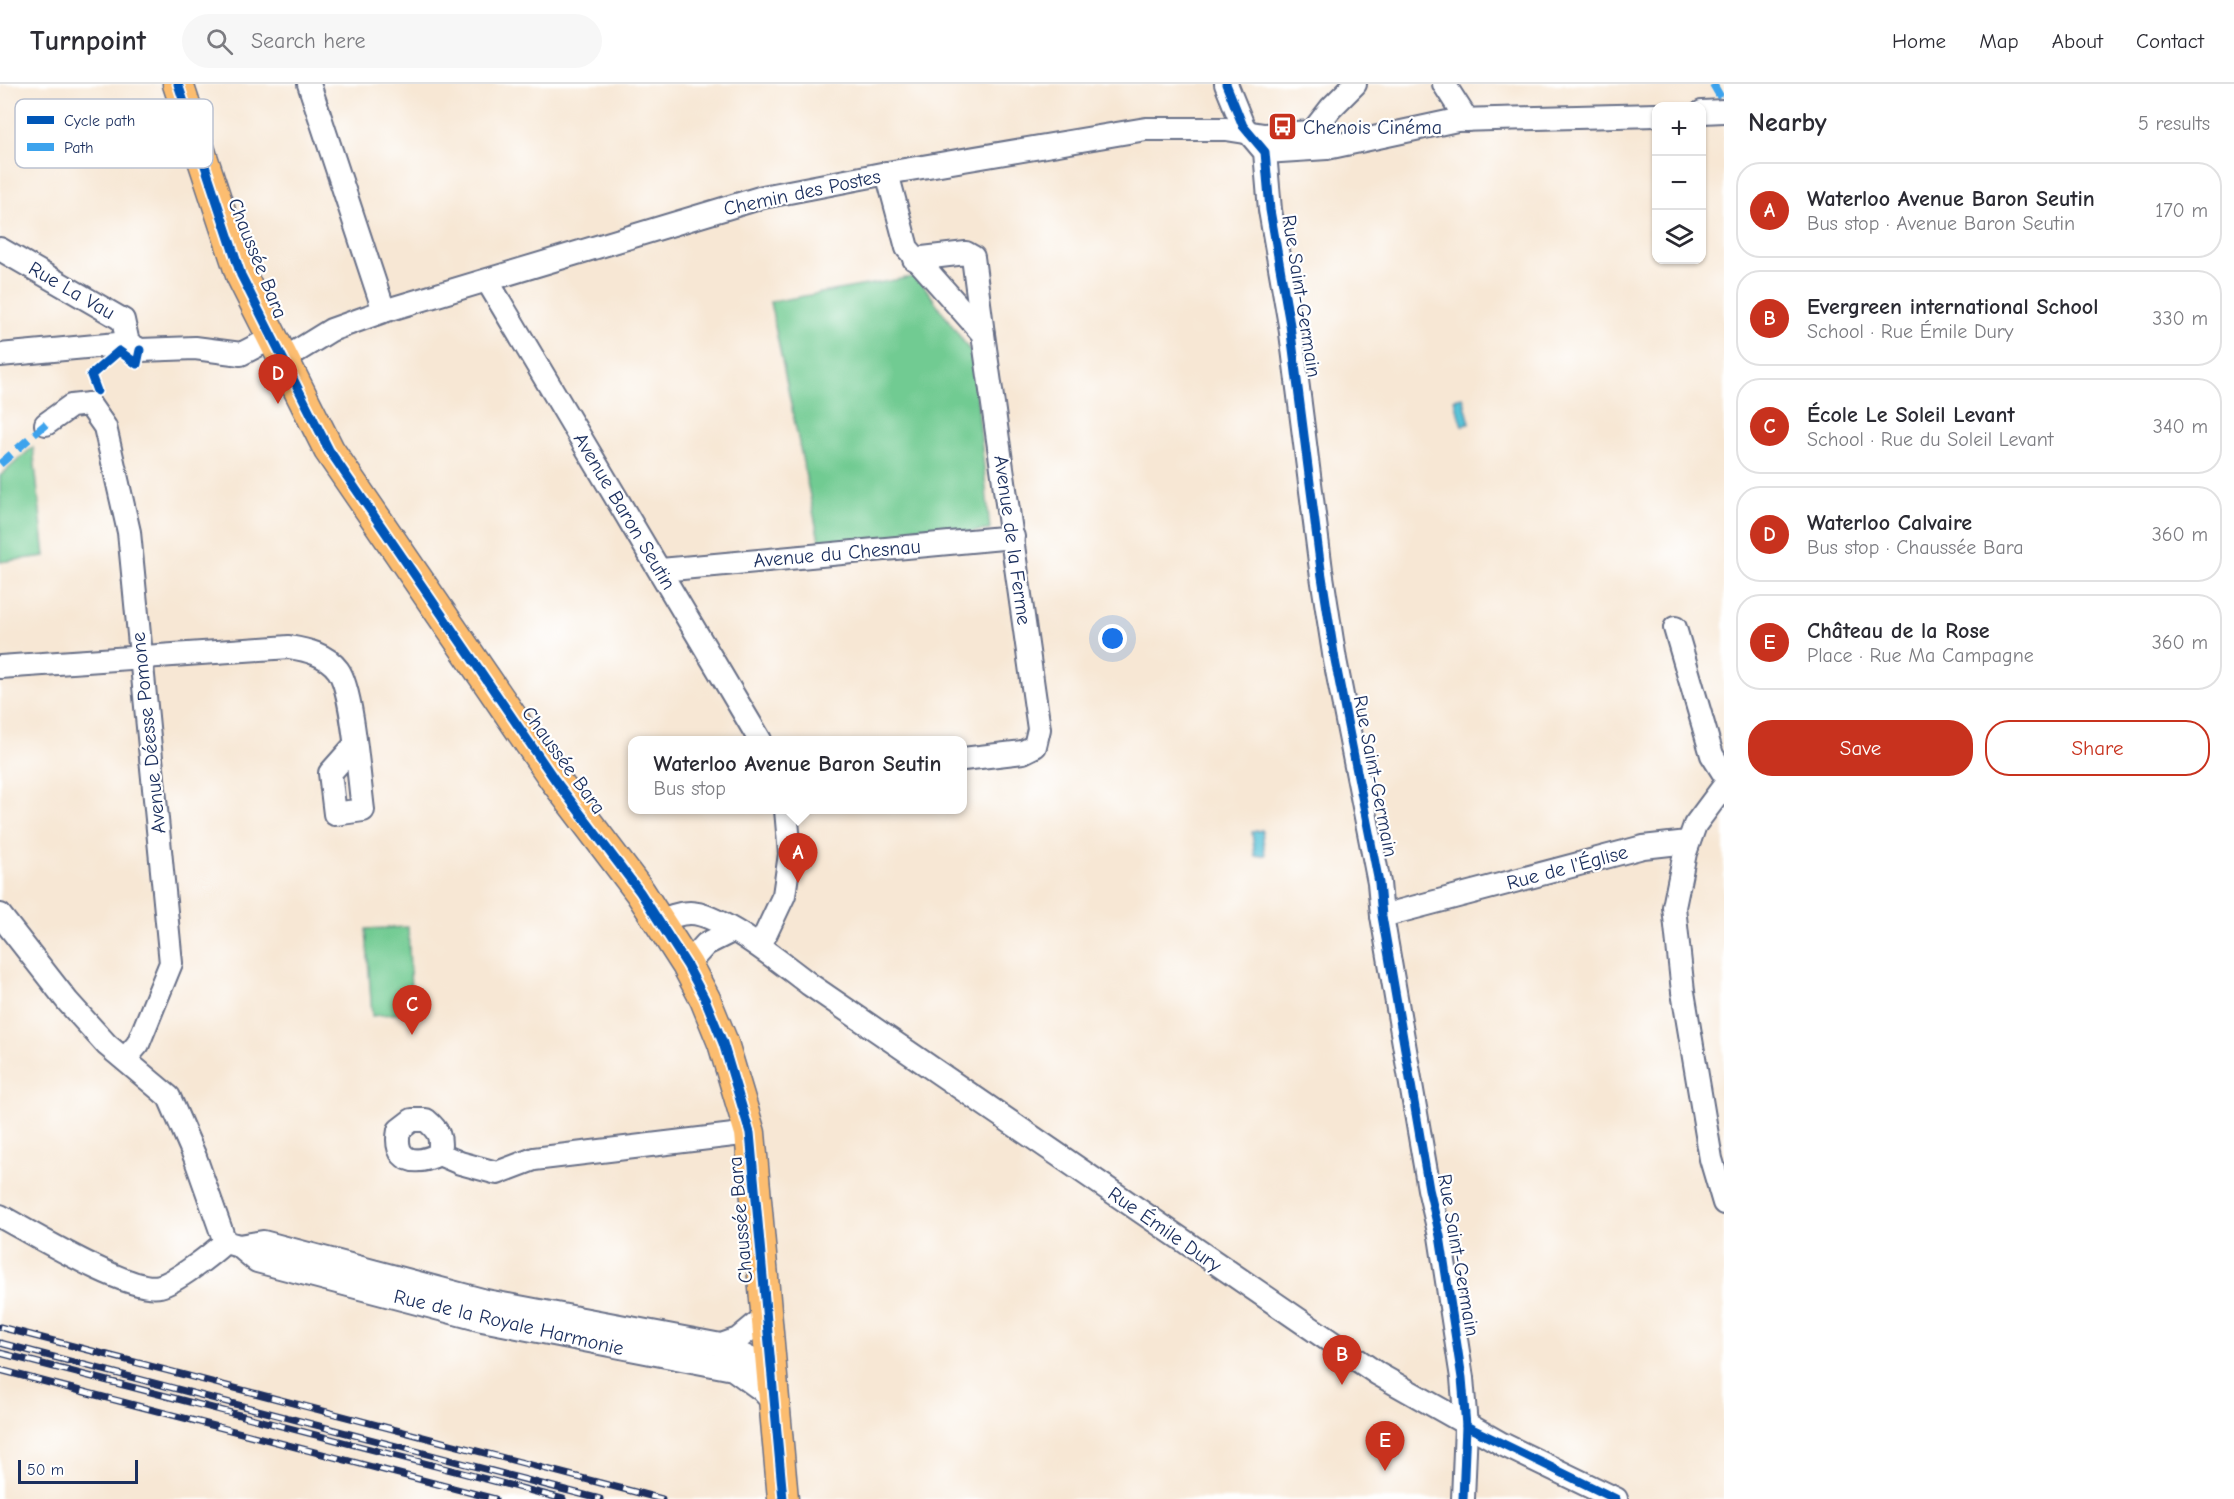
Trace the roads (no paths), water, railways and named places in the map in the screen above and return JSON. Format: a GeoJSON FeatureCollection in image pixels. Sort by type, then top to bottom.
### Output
{"type":"FeatureCollection","features":[{"type":"Feature","properties":{"kind":"main road","name":"Chaussée Bara"},"geometry":{"type":"LineString","coordinates":[[178,84],[183,99]]}},
{"type":"Feature","properties":{"kind":"main road","name":"Chaussée Bara"},"geometry":{"type":"LineString","coordinates":[[206,168],[241,275],[329,450],[356,493],[555,780],[659,922],[687,965],[723,1043],[750,1133],[783,1499]]}},
{"type":"Feature","properties":{"kind":"street"},"geometry":{"type":"LineString","coordinates":[[309,84],[384,311]]}},
{"type":"Feature","properties":{"kind":"street"},"geometry":{"type":"LineString","coordinates":[[1226,84],[1243,126],[1258,143]]}},
{"type":"Feature","properties":{"kind":"street"},"geometry":{"type":"LineString","coordinates":[[1306,141],[1355,84]]}},
{"type":"Feature","properties":{"kind":"street"},"geometry":{"type":"LineString","coordinates":[[1444,84],[1467,120]]}},
{"type":"Feature","properties":{"kind":"street"},"geometry":{"type":"LineString","coordinates":[[1706,112],[1724,111]]}},
{"type":"Feature","properties":{"kind":"street","name":"Chemin des Postes"},"geometry":{"type":"LineString","coordinates":[[0,355],[128,343],[140,350],[195,348],[241,354],[278,349],[384,311],[488,282],[763,196],[1146,129],[1226,129],[1258,143],[1306,141],[1339,144],[1467,120],[1652,115]]}},
{"type":"Feature","properties":{"kind":"street","name":"Rue Saint-Germain"},"geometry":{"type":"LineString","coordinates":[[1258,143],[1290,325],[1316,538],[1335,660],[1379,883],[1382,916],[1429,1189],[1440,1236],[1462,1378],[1466,1426],[1463,1499]]}},
{"type":"Feature","properties":{"kind":"street"},"geometry":{"type":"LineString","coordinates":[[887,173],[902,234],[914,259],[983,334]]}},
{"type":"Feature","properties":{"kind":"street","name":"Rue La Vau"},"geometry":{"type":"LineString","coordinates":[[0,249],[123,320],[128,343]]}},
{"type":"Feature","properties":{"kind":"street","name":"Avenue de la Ferme"},"geometry":{"type":"LineString","coordinates":[[914,259],[966,254],[973,257],[1039,729],[1035,746],[1023,752],[967,759]]}},
{"type":"Feature","properties":{"kind":"street","name":"Avenue Baron Seutin"},"geometry":{"type":"LineString","coordinates":[[488,282],[661,570],[757,736]]}},
{"type":"Feature","properties":{"kind":"street","name":"Avenue Déesse Pomone"},"geometry":{"type":"LineString","coordinates":[[46,424],[71,406],[93,398],[105,427],[129,532],[171,963],[138,1044],[125,1059]]}},
{"type":"Feature","properties":{"kind":"street","name":"Avenue du Chesnau"},"geometry":{"type":"LineString","coordinates":[[661,570],[1013,537]]}},
{"type":"Feature","properties":{"kind":"street"},"geometry":{"type":"LineString","coordinates":[[1675,628],[1712,755],[1724,774]]}},
{"type":"Feature","properties":{"kind":"street"},"geometry":{"type":"LineString","coordinates":[[0,667],[289,647],[310,651],[326,658],[338,670],[347,689],[354,747]]}},
{"type":"Feature","properties":{"kind":"street"},"geometry":{"type":"LineString","coordinates":[[1724,786],[1695,825],[1688,842],[1674,907],[1677,950],[1711,1159],[1724,1203]]}},
{"type":"Feature","properties":{"kind":"street"},"geometry":{"type":"LineString","coordinates":[[760,946],[784,895],[790,854],[786,814]]}},
{"type":"Feature","properties":{"kind":"street","name":"Rue de l'Église"},"geometry":{"type":"LineString","coordinates":[[1382,916],[1643,847],[1688,842]]}},
{"type":"Feature","properties":{"kind":"street","name":"Rue Émile Dury"},"geometry":{"type":"LineString","coordinates":[[659,922],[677,914],[692,913],[760,946],[809,984],[1378,1374],[1466,1426],[1616,1499]]}},
{"type":"Feature","properties":{"kind":"street"},"geometry":{"type":"LineString","coordinates":[[0,915],[68,1002],[107,1045],[169,1097],[232,1244],[160,1287],[135,1286],[0,1216]]}},
{"type":"Feature","properties":{"kind":"street"},"geometry":{"type":"LineString","coordinates":[[687,965],[705,944],[732,931]]}},
{"type":"Feature","properties":{"kind":"street"},"geometry":{"type":"LineString","coordinates":[[439,1154],[460,1163],[497,1173],[534,1159],[750,1133]]}},
{"type":"Feature","properties":{"kind":"street","name":"Rue de la Royale Harmonie"},"geometry":{"type":"LineString","coordinates":[[232,1244],[263,1242],[486,1301],[721,1345],[770,1368]]}},
{"type":"Feature","properties":{"kind":"street","name":"Rue de la Royale Harmonie"},"geometry":{"type":"LineString","coordinates":[[232,1244],[257,1261],[482,1320],[733,1369],[762,1390],[773,1402]]}},
{"type":"Feature","properties":{"kind":"street"},"geometry":{"type":"LineString","coordinates":[[721,1345],[738,1339],[767,1316]]}},
{"type":"Feature","properties":{"kind":"water"},"geometry":{"type":"Polygon","coordinates":[[[1463,397],[1470,423],[1462,426],[1454,399],[1463,397]]]}},
{"type":"Feature","properties":{"kind":"water"},"geometry":{"type":"Polygon","coordinates":[[[1262,830],[1265,855],[1255,856],[1252,832],[1262,830]]]}},
{"type":"Feature","properties":{"kind":"railway"},"geometry":{"type":"LineString","coordinates":[[0,1327],[662,1499]]}},
{"type":"Feature","properties":{"kind":"railway"},"geometry":{"type":"LineString","coordinates":[[0,1343],[600,1499]]}},
{"type":"Feature","properties":{"kind":"railway"},"geometry":{"type":"LineString","coordinates":[[0,1353],[563,1499]]}},
{"type":"Feature","properties":{"kind":"railway"},"geometry":{"type":"LineString","coordinates":[[0,1370],[495,1499]]}},
{"type":"Feature","properties":{"kind":"place","name":"Chenois Cinéma"},"geometry":{"type":"Point","coordinates":[1282,127]}},
{"type":"Feature","properties":{"kind":"place","name":"Waterloo Calvaire"},"geometry":{"type":"Point","coordinates":[278,404]}},
{"type":"Feature","properties":{"kind":"place","name":"Waterloo Avenue Baron Seutin"},"geometry":{"type":"Point","coordinates":[798,883]}},
{"type":"Feature","properties":{"kind":"place","name":"École Le Soleil Levant"},"geometry":{"type":"Point","coordinates":[412,1035]}},
{"type":"Feature","properties":{"kind":"place","name":"Evergreen international School"},"geometry":{"type":"Point","coordinates":[1342,1385]}},
{"type":"Feature","properties":{"kind":"place","name":"Château de la Rose"},"geometry":{"type":"Point","coordinates":[1385,1471]}}]}
